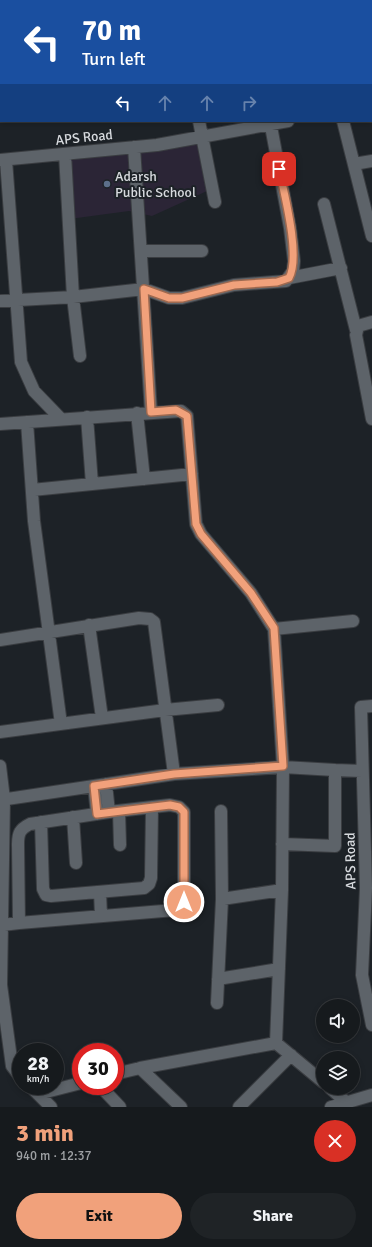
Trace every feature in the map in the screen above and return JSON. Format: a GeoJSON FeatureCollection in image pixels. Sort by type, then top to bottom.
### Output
{"type":"FeatureCollection","features":[{"type":"Feature","properties":{"kind":"street"},"geometry":{"type":"LineString","coordinates":[[199,122],[215,202]]}},
{"type":"Feature","properties":{"kind":"street"},"geometry":{"type":"LineString","coordinates":[[270,122],[290,228],[294,260],[293,271],[289,278]]}},
{"type":"Feature","properties":{"kind":"street","name":"APS Road"},"geometry":{"type":"LineString","coordinates":[[3,160],[134,147],[201,137],[270,122]]}},
{"type":"Feature","properties":{"kind":"street"},"geometry":{"type":"LineString","coordinates":[[343,122],[372,236]]}},
{"type":"Feature","properties":{"kind":"street"},"geometry":{"type":"LineString","coordinates":[[134,147],[151,412]]}},
{"type":"Feature","properties":{"kind":"street"},"geometry":{"type":"LineString","coordinates":[[65,154],[73,297],[80,356]]}},
{"type":"Feature","properties":{"kind":"street"},"geometry":{"type":"LineString","coordinates":[[3,160],[5,214],[18,300],[21,362],[34,391],[61,419]]}},
{"type":"Feature","properties":{"kind":"street"},"geometry":{"type":"LineString","coordinates":[[354,164],[372,161]]}},
{"type":"Feature","properties":{"kind":"street"},"geometry":{"type":"LineString","coordinates":[[324,204],[356,330],[372,419]]}},
{"type":"Feature","properties":{"kind":"street"},"geometry":{"type":"LineString","coordinates":[[141,251],[202,251]]}},
{"type":"Feature","properties":{"kind":"street"},"geometry":{"type":"LineString","coordinates":[[0,301],[73,297],[144,289],[169,298],[182,298],[234,285],[277,282],[289,278],[341,268]]}},
{"type":"Feature","properties":{"kind":"street"},"geometry":{"type":"LineString","coordinates":[[356,330],[361,324],[372,322]]}},
{"type":"Feature","properties":{"kind":"street"},"geometry":{"type":"LineString","coordinates":[[0,424],[176,410],[187,416],[196,524],[201,534],[251,593],[274,628],[283,766],[282,890],[276,1043]]}},
{"type":"Feature","properties":{"kind":"street"},"geometry":{"type":"LineString","coordinates":[[137,413],[144,479]]}},
{"type":"Feature","properties":{"kind":"street"},"geometry":{"type":"LineString","coordinates":[[87,417],[92,484]]}},
{"type":"Feature","properties":{"kind":"street"},"geometry":{"type":"LineString","coordinates":[[27,422],[34,521],[50,631],[61,724]]}},
{"type":"Feature","properties":{"kind":"street"},"geometry":{"type":"LineString","coordinates":[[32,490],[192,474]]}},
{"type":"Feature","properties":{"kind":"street"},"geometry":{"type":"LineString","coordinates":[[0,640],[139,618],[154,622],[174,774]]}},
{"type":"Feature","properties":{"kind":"street"},"geometry":{"type":"LineString","coordinates":[[274,628],[353,622]]}},
{"type":"Feature","properties":{"kind":"street"},"geometry":{"type":"LineString","coordinates":[[89,625],[102,718]]}},
{"type":"Feature","properties":{"kind":"street"},"geometry":{"type":"LineString","coordinates":[[0,732],[218,704]]}},
{"type":"Feature","properties":{"kind":"street","name":"APS Road"},"geometry":{"type":"LineString","coordinates":[[372,706],[360,706],[369,889],[362,975],[371,1010],[372,1024]]}},
{"type":"Feature","properties":{"kind":"street"},"geometry":{"type":"LineString","coordinates":[[0,766],[3,879],[0,986],[12,1066]]}},
{"type":"Feature","properties":{"kind":"street"},"geometry":{"type":"LineString","coordinates":[[2,800],[174,774],[283,766],[362,771]]}},
{"type":"Feature","properties":{"kind":"street"},"geometry":{"type":"LineString","coordinates":[[282,844],[335,846],[335,770]]}},
{"type":"Feature","properties":{"kind":"street"},"geometry":{"type":"LineString","coordinates":[[106,784],[114,811],[120,845]]}},
{"type":"Feature","properties":{"kind":"street"},"geometry":{"type":"LineString","coordinates":[[94,786],[97,814]]}},
{"type":"Feature","properties":{"kind":"street"},"geometry":{"type":"LineString","coordinates":[[2,925],[175,910],[184,902],[184,812],[179,807],[170,805],[73,817],[41,822],[21,828],[18,835],[19,923]]}},
{"type":"Feature","properties":{"kind":"street"},"geometry":{"type":"LineString","coordinates":[[41,822],[43,890],[46,895],[51,896],[144,888],[149,884],[151,878],[152,807]]}},
{"type":"Feature","properties":{"kind":"street"},"geometry":{"type":"LineString","coordinates":[[217,1003],[222,899],[221,810]]}},
{"type":"Feature","properties":{"kind":"street"},"geometry":{"type":"LineString","coordinates":[[73,817],[76,863]]}},
{"type":"Feature","properties":{"kind":"street"},"geometry":{"type":"LineString","coordinates":[[3,879],[18,878]]}},
{"type":"Feature","properties":{"kind":"street"},"geometry":{"type":"LineString","coordinates":[[222,899],[282,890]]}},
{"type":"Feature","properties":{"kind":"street"},"geometry":{"type":"LineString","coordinates":[[100,892],[101,916]]}},
{"type":"Feature","properties":{"kind":"street"},"geometry":{"type":"LineString","coordinates":[[218,979],[279,968]]}},
{"type":"Feature","properties":{"kind":"street"},"geometry":{"type":"LineString","coordinates":[[124,1072],[276,1043],[316,1076]]}},
{"type":"Feature","properties":{"kind":"street"},"geometry":{"type":"LineString","coordinates":[[239,1107],[291,1055]]}},
{"type":"Feature","properties":{"kind":"street"},"geometry":{"type":"LineString","coordinates":[[140,1068],[180,1107]]}},
{"type":"Feature","properties":{"kind":"street"},"geometry":{"type":"LineString","coordinates":[[39,1095],[51,1107]]}},
{"type":"Feature","properties":{"kind":"street"},"geometry":{"type":"LineString","coordinates":[[109,1095],[120,1107]]}},
{"type":"Feature","properties":{"kind":"street"},"geometry":{"type":"LineString","coordinates":[[338,1095],[346,1102]]}},
{"type":"Feature","properties":{"kind":"street"},"geometry":{"type":"LineString","coordinates":[[331,1107],[372,1095]]}},
{"type":"Feature","properties":{"kind":"shaded area"},"geometry":{"type":"Polygon","coordinates":[[[198,144],[207,191],[152,216],[129,211],[62,220],[60,157],[160,150],[198,144]]]}},
{"type":"Feature","properties":{"kind":"place","name":"Adarsh Public School"},"geometry":{"type":"Point","coordinates":[107,184]}},
{"type":"Feature","properties":{"kind":"route"},"geometry":{"type":"LineString","coordinates":[[184,902],[184,812],[179,807],[170,805],[97,814],[94,786],[174,774],[283,766],[274,628],[251,593],[201,534],[196,524],[187,416],[181,411],[176,410],[151,412],[144,289],[169,298],[182,298],[195,296],[234,285],[286,281],[293,271],[294,260],[290,228],[279,169]]}}]}
